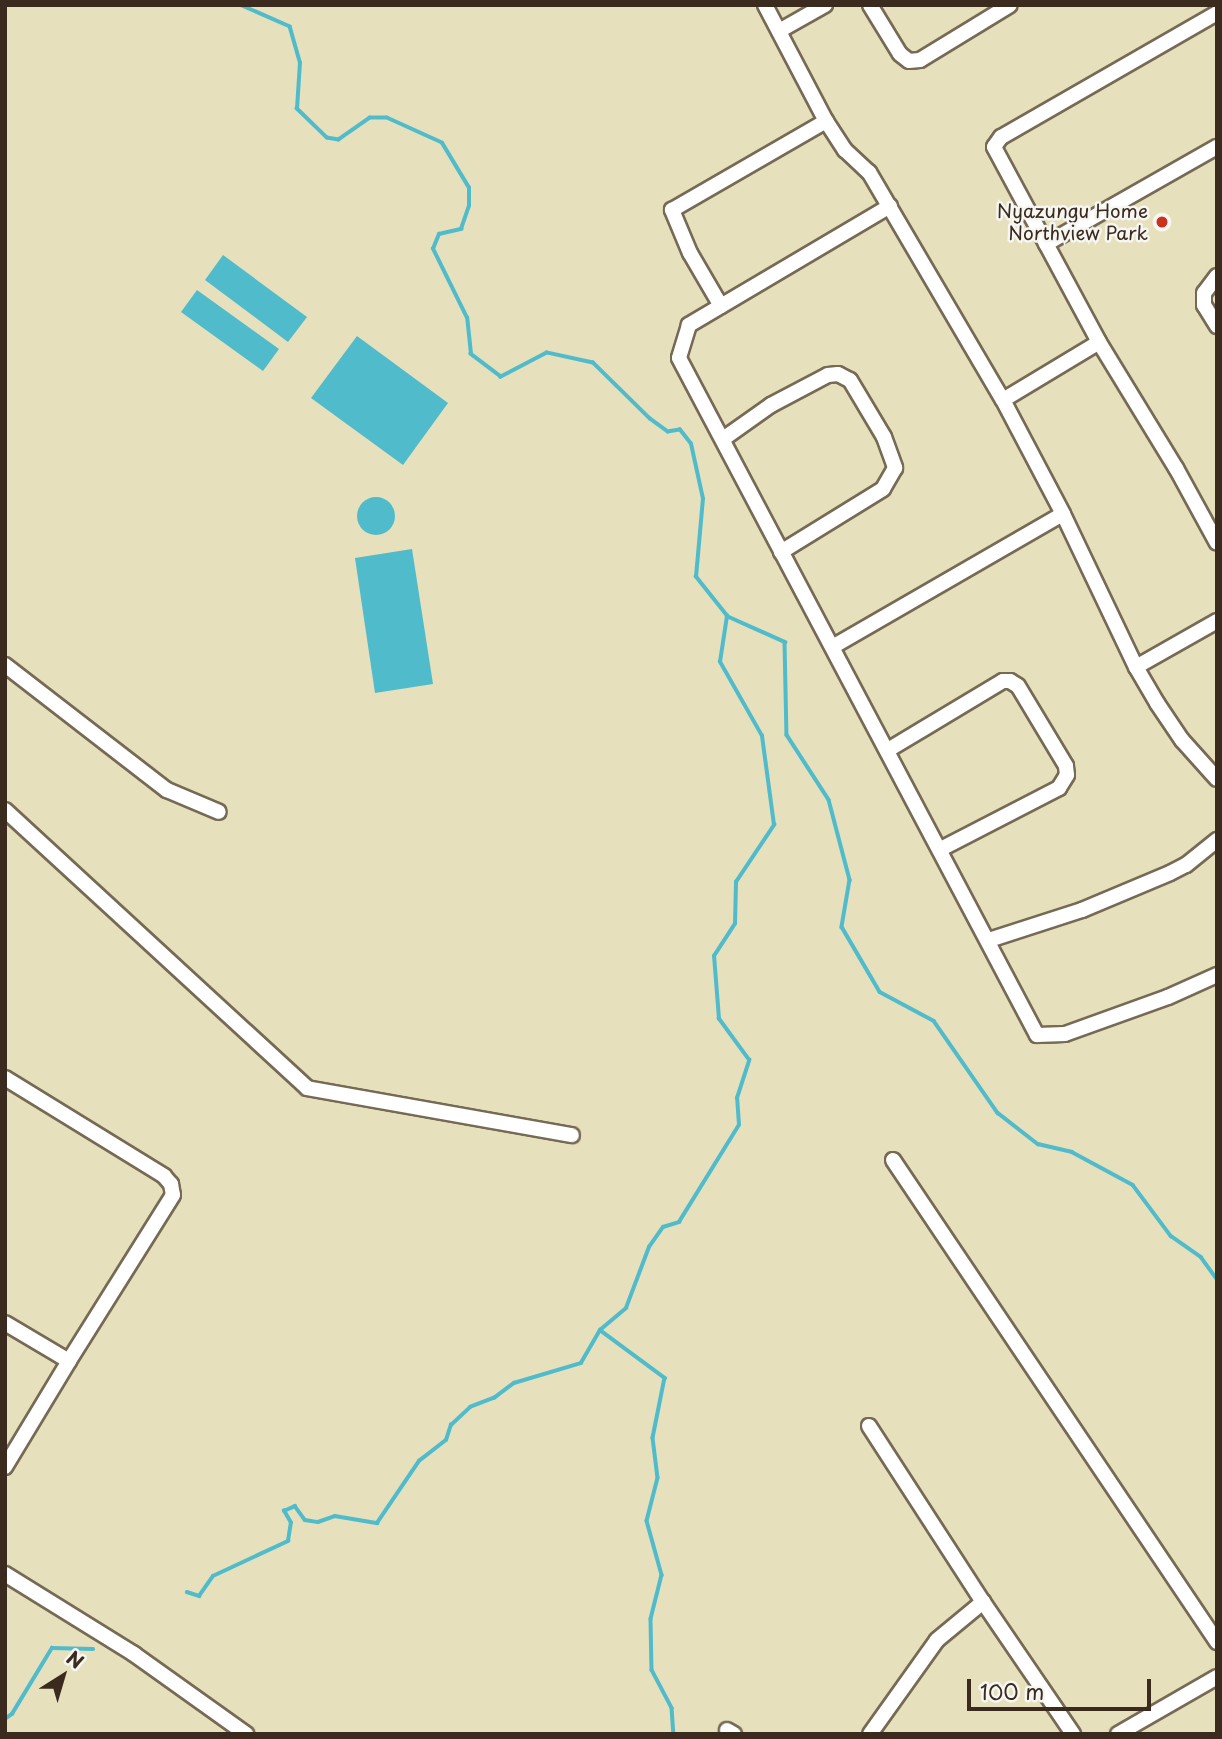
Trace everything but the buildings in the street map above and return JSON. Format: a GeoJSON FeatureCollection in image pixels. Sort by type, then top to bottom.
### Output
{"type":"FeatureCollection","features":[{"type":"Feature","properties":{"kind":"street"},"geometry":{"type":"LineString","coordinates":[[765,5],[826,121],[845,150],[869,172],[1003,400],[1063,514],[1136,667],[1182,740],[1217,779]]}},
{"type":"Feature","properties":{"kind":"street"},"geometry":{"type":"LineString","coordinates":[[779,32],[825,5]]}},
{"type":"Feature","properties":{"kind":"street"},"geometry":{"type":"LineString","coordinates":[[870,5],[900,54],[909,61],[920,60],[1010,5]]}},
{"type":"Feature","properties":{"kind":"street"},"geometry":{"type":"LineString","coordinates":[[1217,13],[996,142],[996,154],[1098,342],[1176,468],[1217,542]]}},
{"type":"Feature","properties":{"kind":"street"},"geometry":{"type":"LineString","coordinates":[[721,306],[690,253],[672,210],[826,121]]}},
{"type":"Feature","properties":{"kind":"street"},"geometry":{"type":"LineString","coordinates":[[1046,244],[1217,147]]}},
{"type":"Feature","properties":{"kind":"street"},"geometry":{"type":"LineString","coordinates":[[890,206],[689,325],[679,358],[781,552],[834,646],[1037,1035],[1065,1034],[1168,997],[1217,975]]}},
{"type":"Feature","properties":{"kind":"street"},"geometry":{"type":"LineString","coordinates":[[1217,276],[1204,293],[1204,305],[1217,327]]}},
{"type":"Feature","properties":{"kind":"street"},"geometry":{"type":"LineString","coordinates":[[1003,400],[1098,342]]}},
{"type":"Feature","properties":{"kind":"street"},"geometry":{"type":"LineString","coordinates":[[723,439],[771,405],[828,375],[838,374],[850,380],[884,437],[895,468],[883,489],[781,552]]}},
{"type":"Feature","properties":{"kind":"street"},"geometry":{"type":"LineString","coordinates":[[834,646],[1063,514]]}},
{"type":"Feature","properties":{"kind":"street"},"geometry":{"type":"LineString","coordinates":[[1136,667],[1217,621]]}},
{"type":"Feature","properties":{"kind":"street"},"geometry":{"type":"LineString","coordinates":[[5,665],[167,790],[219,812]]}},
{"type":"Feature","properties":{"kind":"street"},"geometry":{"type":"LineString","coordinates":[[888,750],[1003,681],[1010,681],[1018,686],[1066,766],[1067,775],[1059,788],[941,849]]}},
{"type":"Feature","properties":{"kind":"street"},"geometry":{"type":"LineString","coordinates":[[5,810],[307,1088],[572,1135]]}},
{"type":"Feature","properties":{"kind":"street"},"geometry":{"type":"LineString","coordinates":[[989,940],[1082,910],[1170,873],[1186,865],[1217,840]]}},
{"type":"Feature","properties":{"kind":"street"},"geometry":{"type":"LineString","coordinates":[[5,1078],[164,1176],[171,1184],[173,1195],[5,1467]]}},
{"type":"Feature","properties":{"kind":"street"},"geometry":{"type":"LineString","coordinates":[[893,1160],[1217,1642]]}},
{"type":"Feature","properties":{"kind":"street"},"geometry":{"type":"LineString","coordinates":[[5,1322],[69,1361]]}},
{"type":"Feature","properties":{"kind":"street"},"geometry":{"type":"LineString","coordinates":[[869,1426],[983,1602],[1073,1734]]}},
{"type":"Feature","properties":{"kind":"street"},"geometry":{"type":"LineString","coordinates":[[5,1574],[134,1654],[246,1734]]}},
{"type":"Feature","properties":{"kind":"street"},"geometry":{"type":"LineString","coordinates":[[870,1734],[937,1640],[983,1602]]}},
{"type":"Feature","properties":{"kind":"street"},"geometry":{"type":"LineString","coordinates":[[1118,1734],[1217,1677]]}},
{"type":"Feature","properties":{"kind":"water"},"geometry":{"type":"Polygon","coordinates":[[[223,255],[307,317],[288,342],[205,280],[223,255]]]}},
{"type":"Feature","properties":{"kind":"water"},"geometry":{"type":"Polygon","coordinates":[[[197,290],[279,349],[263,371],[181,312],[197,290]]]}},
{"type":"Feature","properties":{"kind":"water"},"geometry":{"type":"Polygon","coordinates":[[[357,336],[448,403],[403,465],[311,398],[357,336]]]}},
{"type":"Feature","properties":{"kind":"water"},"geometry":{"type":"Polygon","coordinates":[[[376,497],[389,503],[395,516],[389,529],[376,535],[363,529],[357,516],[363,503],[376,497]]]}},
{"type":"Feature","properties":{"kind":"water"},"geometry":{"type":"Polygon","coordinates":[[[412,549],[433,684],[375,693],[355,558],[412,549]]]}},
{"type":"Feature","properties":{"kind":"waterway"},"geometry":{"type":"LineString","coordinates":[[187,1592],[199,1596],[213,1576],[288,1541],[291,1523],[284,1511],[295,1506],[305,1520],[318,1522],[335,1516],[377,1523],[419,1461],[446,1440],[451,1425],[470,1407],[494,1398],[514,1383],[581,1363],[600,1330],[626,1308],[649,1247],[663,1227],[679,1222],[739,1125],[737,1098],[749,1060],[719,1019],[714,956],[735,924],[736,882],[774,825],[762,736],[720,662],[727,616],[696,577],[703,499],[691,444],[680,430],[668,432],[650,419],[593,363],[547,353],[501,377],[471,354],[467,318],[433,249],[439,234],[461,229],[469,206],[469,188],[442,143],[387,118],[370,118],[339,140],[327,138],[297,109],[300,63],[290,27],[240,5]]}},
{"type":"Feature","properties":{"kind":"waterway"},"geometry":{"type":"LineString","coordinates":[[727,616],[785,642],[787,735],[829,800],[850,880],[842,927],[880,992],[934,1021],[998,1113],[1038,1144],[1072,1152],[1133,1185],[1171,1236],[1201,1257],[1217,1279]]}},
{"type":"Feature","properties":{"kind":"waterway"},"geometry":{"type":"LineString","coordinates":[[600,1330],[665,1378],[653,1438],[658,1478],[647,1521],[662,1575],[651,1619],[652,1670],[672,1708],[674,1734]]}},
{"type":"Feature","properties":{"kind":"waterway"},"geometry":{"type":"LineString","coordinates":[[5,1719],[12,1714],[52,1648],[93,1649]]}},
{"type":"Feature","properties":{"kind":"place","name":"Nyazungu Home Northview Park"},"geometry":{"type":"Point","coordinates":[1162,222]}}]}
